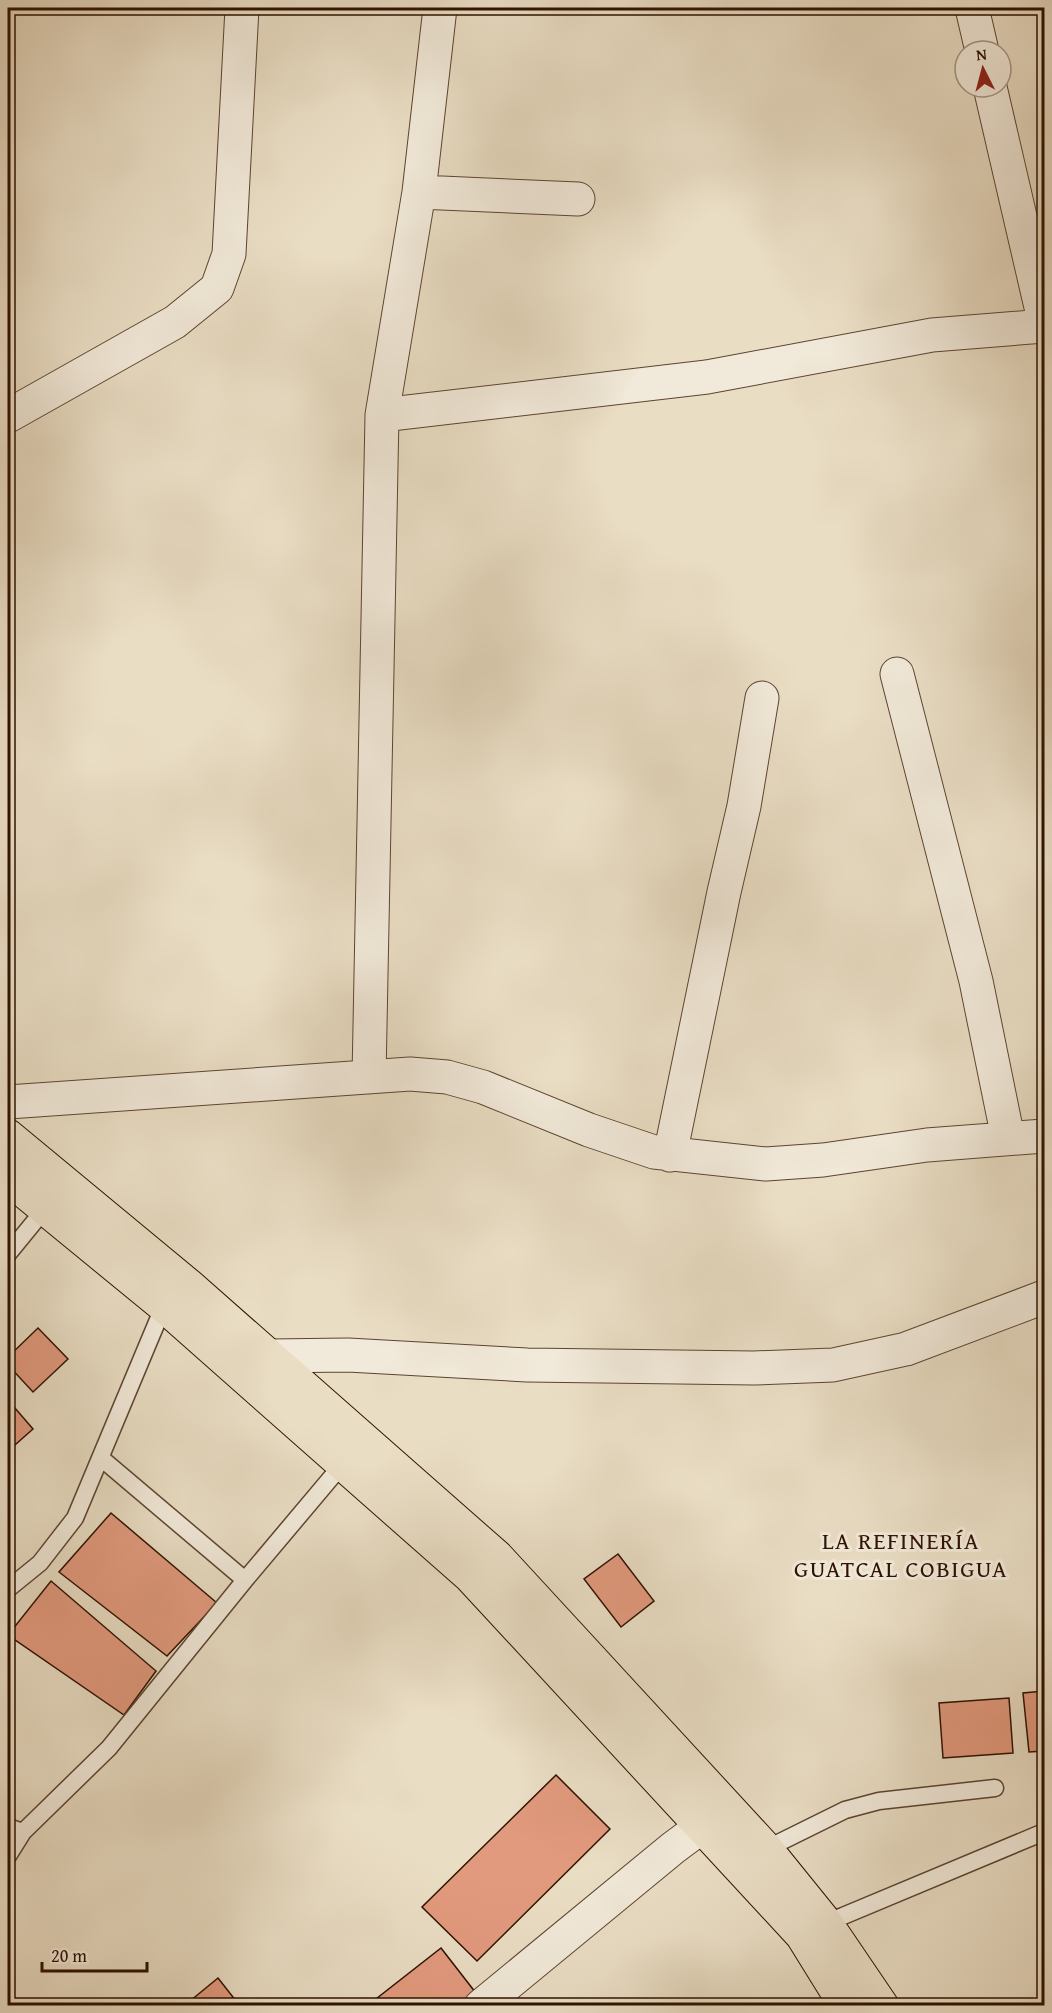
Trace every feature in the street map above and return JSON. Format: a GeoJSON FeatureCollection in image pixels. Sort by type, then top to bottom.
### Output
{"type":"FeatureCollection","features":[{"type":"Feature","properties":{"kind":"main road"},"geometry":{"type":"LineString","coordinates":[[8,1136],[188,1285],[367,1440],[497,1557],[766,1849],[825,1922],[882,2006]]}},
{"type":"Feature","properties":{"kind":"main road"},"geometry":{"type":"LineString","coordinates":[[8,1178],[163,1305],[471,1577],[802,1935],[846,2006]]}},
{"type":"Feature","properties":{"kind":"street"},"geometry":{"type":"LineString","coordinates":[[8,416],[175,322],[217,288],[229,254],[242,8]]}},
{"type":"Feature","properties":{"kind":"street"},"geometry":{"type":"LineString","coordinates":[[369,1077],[382,415],[419,192],[440,8]]}},
{"type":"Feature","properties":{"kind":"street"},"geometry":{"type":"LineString","coordinates":[[972,8],[979,39]]}},
{"type":"Feature","properties":{"kind":"street"},"geometry":{"type":"LineString","coordinates":[[993,99],[1044,320]]}},
{"type":"Feature","properties":{"kind":"street"},"geometry":{"type":"LineString","coordinates":[[419,192],[578,199]]}},
{"type":"Feature","properties":{"kind":"street"},"geometry":{"type":"LineString","coordinates":[[382,415],[707,377],[932,335],[1044,326]]}},
{"type":"Feature","properties":{"kind":"street"},"geometry":{"type":"LineString","coordinates":[[897,674],[976,981],[1008,1138]]}},
{"type":"Feature","properties":{"kind":"street"},"geometry":{"type":"LineString","coordinates":[[670,1155],[744,806],[762,698]]}},
{"type":"Feature","properties":{"kind":"street"},"geometry":{"type":"LineString","coordinates":[[8,1102],[410,1074],[447,1077],[483,1087],[621,1141],[670,1155],[766,1164],[823,1160],[927,1145],[1044,1136]]}},
{"type":"Feature","properties":{"kind":"street"},"geometry":{"type":"LineString","coordinates":[[234,1368],[270,1356],[348,1355],[527,1365],[754,1368],[833,1365],[906,1349],[1044,1297]]}},
{"type":"Feature","properties":{"kind":"street"},"geometry":{"type":"LineString","coordinates":[[481,2006],[700,1826],[728,1808]]}},
{"type":"Feature","properties":{"kind":"lane"},"geometry":{"type":"LineString","coordinates":[[8,1254],[44,1208],[67,1185]]}},
{"type":"Feature","properties":{"kind":"lane"},"geometry":{"type":"LineString","coordinates":[[8,1589],[40,1563],[75,1518],[163,1305],[188,1285]]}},
{"type":"Feature","properties":{"kind":"lane"},"geometry":{"type":"LineString","coordinates":[[8,1856],[15,1830],[109,1748],[343,1463],[367,1440]]}},
{"type":"Feature","properties":{"kind":"lane"},"geometry":{"type":"LineString","coordinates":[[101,1458],[245,1580]]}},
{"type":"Feature","properties":{"kind":"lane"},"geometry":{"type":"LineString","coordinates":[[766,1849],[845,1810],[879,1801],[995,1788]]}},
{"type":"Feature","properties":{"kind":"lane"},"geometry":{"type":"LineString","coordinates":[[825,1922],[1044,1833]]}},
{"type":"Feature","properties":{"kind":"building"},"geometry":{"type":"Polygon","coordinates":[[[38,1328],[68,1359],[33,1392],[8,1365],[8,1357],[38,1328]]]}},
{"type":"Feature","properties":{"kind":"building"},"geometry":{"type":"Polygon","coordinates":[[[8,1400],[33,1429],[8,1451],[8,1400]]]}},
{"type":"Feature","properties":{"kind":"building"},"geometry":{"type":"Polygon","coordinates":[[[111,1513],[217,1603],[167,1656],[59,1572],[111,1513]]]}},
{"type":"Feature","properties":{"kind":"building"},"geometry":{"type":"Polygon","coordinates":[[[618,1554],[654,1601],[621,1627],[584,1579],[618,1554]]]}},
{"type":"Feature","properties":{"kind":"building"},"geometry":{"type":"Polygon","coordinates":[[[51,1581],[156,1671],[124,1715],[8,1635],[51,1581]]]}},
{"type":"Feature","properties":{"kind":"building"},"geometry":{"type":"Polygon","coordinates":[[[1044,1691],[1044,1751],[1029,1752],[1023,1693],[1044,1691]]]}},
{"type":"Feature","properties":{"kind":"building"},"geometry":{"type":"Polygon","coordinates":[[[1009,1698],[1013,1753],[943,1758],[939,1703],[1009,1698]]]}},
{"type":"Feature","properties":{"kind":"building"},"geometry":{"type":"Polygon","coordinates":[[[556,1775],[610,1829],[477,1961],[422,1907],[556,1775]]]}},
{"type":"Feature","properties":{"kind":"building"},"geometry":{"type":"Polygon","coordinates":[[[441,1948],[479,1997],[468,2006],[367,2006],[441,1948]]]}},
{"type":"Feature","properties":{"kind":"building"},"geometry":{"type":"Polygon","coordinates":[[[218,1978],[240,2006],[184,2006],[218,1978]]]}},
{"type":"Feature","properties":{"kind":"building"},"geometry":{"type":"Polygon","coordinates":[[[741,2000],[745,2006],[731,2006],[741,2000]]]}},
{"type":"Feature","properties":{"kind":"district","name":"LA REFINERÍA GUATCAL COBIGUA"},"geometry":{"type":"Point","coordinates":[901,1555]}}]}
